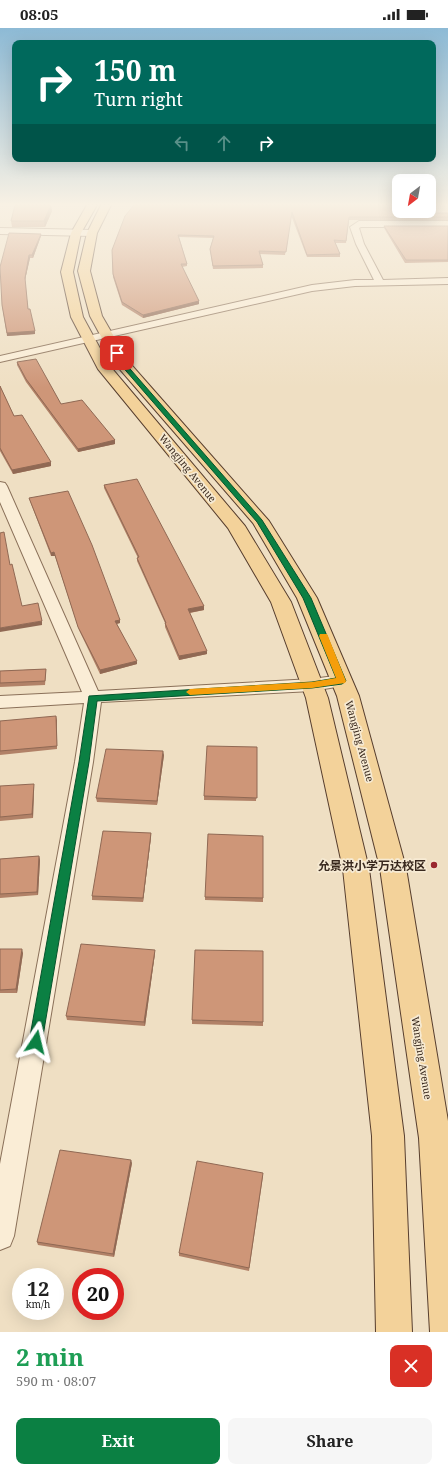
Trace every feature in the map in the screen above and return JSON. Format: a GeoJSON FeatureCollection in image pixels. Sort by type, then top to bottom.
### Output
{"type":"FeatureCollection","features":[{"type":"Feature","properties":{"kind":"main road","name":"Wangjing Avenue"},"geometry":{"type":"LineString","coordinates":[[70,266],[67,272],[78,317],[122,363],[260,521],[307,598],[348,696],[393,868],[435,1138],[448,1332]]}},
{"type":"Feature","properties":{"kind":"main road","name":"Wangjing Avenue"},"geometry":{"type":"LineString","coordinates":[[97,336],[103,366],[236,526],[281,602],[317,698],[357,877],[388,1136],[394,1332]]}},
{"type":"Feature","properties":{"kind":"street"},"geometry":{"type":"LineString","coordinates":[[372,266],[380,282]]}},
{"type":"Feature","properties":{"kind":"street"},"geometry":{"type":"LineString","coordinates":[[0,359],[297,291],[338,285],[380,282],[448,281]]}},
{"type":"Feature","properties":{"kind":"street"},"geometry":{"type":"LineString","coordinates":[[0,486],[93,698],[84,762],[40,1019],[0,1236]]}},
{"type":"Feature","properties":{"kind":"street"},"geometry":{"type":"LineString","coordinates":[[0,702],[312,685],[342,681]]}},
{"type":"Feature","properties":{"kind":"building"},"geometry":{"type":"Polygon","coordinates":[[[27,266],[25,278],[28,309],[30,309],[35,331],[7,333],[2,305],[0,267],[27,266]]]}},
{"type":"Feature","properties":{"kind":"building"},"geometry":{"type":"Polygon","coordinates":[[[113,266],[182,266],[199,301],[143,315],[122,302],[113,274],[113,266]]]}},
{"type":"Feature","properties":{"kind":"building"},"geometry":{"type":"Polygon","coordinates":[[[36,359],[61,404],[82,400],[115,440],[78,449],[26,379],[17,362],[36,359]]]}},
{"type":"Feature","properties":{"kind":"building"},"geometry":{"type":"Polygon","coordinates":[[[0,386],[14,416],[22,415],[51,462],[12,470],[0,448],[0,386]]]}},
{"type":"Feature","properties":{"kind":"building"},"geometry":{"type":"Polygon","coordinates":[[[137,479],[204,606],[188,609],[207,651],[179,656],[137,558],[139,557],[104,485],[137,479]]]}},
{"type":"Feature","properties":{"kind":"building"},"geometry":{"type":"Polygon","coordinates":[[[68,491],[92,545],[120,620],[115,621],[137,661],[100,670],[78,627],[54,552],[51,553],[29,498],[68,491]]]}},
{"type":"Feature","properties":{"kind":"building"},"geometry":{"type":"Polygon","coordinates":[[[4,532],[10,565],[12,564],[22,606],[38,603],[42,621],[0,628],[0,533],[4,532]]]}},
{"type":"Feature","properties":{"kind":"building"},"geometry":{"type":"Polygon","coordinates":[[[46,669],[45,681],[0,683],[0,671],[46,669]]]}},
{"type":"Feature","properties":{"kind":"building"},"geometry":{"type":"Polygon","coordinates":[[[56,716],[57,746],[0,751],[0,721],[56,716]]]}},
{"type":"Feature","properties":{"kind":"building"},"geometry":{"type":"Polygon","coordinates":[[[207,746],[257,747],[257,798],[204,796],[207,746]]]}},
{"type":"Feature","properties":{"kind":"building"},"geometry":{"type":"Polygon","coordinates":[[[106,749],[163,751],[157,801],[96,798],[106,749]]]}},
{"type":"Feature","properties":{"kind":"building"},"geometry":{"type":"Polygon","coordinates":[[[34,784],[32,814],[0,817],[0,786],[34,784]]]}},
{"type":"Feature","properties":{"kind":"building"},"geometry":{"type":"Polygon","coordinates":[[[103,831],[151,833],[143,898],[92,896],[103,831]]]}},
{"type":"Feature","properties":{"kind":"building"},"geometry":{"type":"Polygon","coordinates":[[[208,834],[263,836],[263,898],[205,897],[208,834]]]}},
{"type":"Feature","properties":{"kind":"building"},"geometry":{"type":"Polygon","coordinates":[[[39,856],[37,892],[0,894],[0,859],[39,856]]]}},
{"type":"Feature","properties":{"kind":"building"},"geometry":{"type":"Polygon","coordinates":[[[81,944],[155,950],[144,1022],[66,1016],[81,944]]]}},
{"type":"Feature","properties":{"kind":"building"},"geometry":{"type":"Polygon","coordinates":[[[0,949],[22,949],[16,989],[0,990],[0,949]]]}},
{"type":"Feature","properties":{"kind":"building"},"geometry":{"type":"Polygon","coordinates":[[[195,950],[263,951],[263,1022],[192,1020],[195,950]]]}},
{"type":"Feature","properties":{"kind":"building"},"geometry":{"type":"Polygon","coordinates":[[[60,1150],[131,1160],[113,1254],[37,1242],[60,1150]]]}},
{"type":"Feature","properties":{"kind":"building"},"geometry":{"type":"Polygon","coordinates":[[[197,1161],[263,1173],[249,1268],[179,1253],[197,1161]]]}},
{"type":"Feature","properties":{"kind":"slow traffic"},"geometry":{"type":"LineString","coordinates":[[190,692],[312,685],[342,681],[323,636]]}},
{"type":"Feature","properties":{"kind":"place","name":"允景洪小学万达校区"},"geometry":{"type":"Point","coordinates":[434,865]}},
{"type":"Feature","properties":{"kind":"route"},"geometry":{"type":"LineString","coordinates":[[36,1042],[84,762],[93,698],[312,685],[342,681],[307,598],[260,521],[122,363],[117,353]]}}]}
